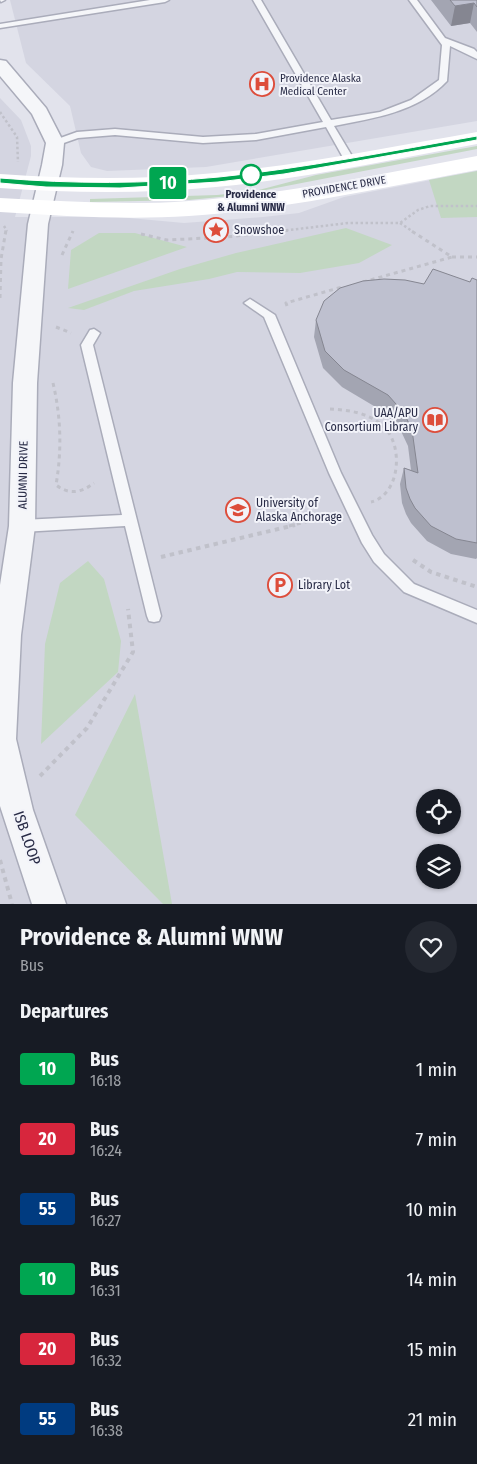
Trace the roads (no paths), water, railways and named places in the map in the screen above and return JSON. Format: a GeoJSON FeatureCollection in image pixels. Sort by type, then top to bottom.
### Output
{"type":"FeatureCollection","features":[{"type":"Feature","properties":{"kind":"main road","name":"PROVIDENCE DRIVE"},"geometry":{"type":"LineString","coordinates":[[1,214],[44,196],[284,172],[477,138]]}},
{"type":"Feature","properties":{"kind":"main road","name":"PROVIDENCE DRIVE"},"geometry":{"type":"LineString","coordinates":[[0,181],[44,196],[114,210],[214,206],[327,191],[477,163]]}},
{"type":"Feature","properties":{"kind":"street"},"geometry":{"type":"LineString","coordinates":[[0,65],[40,112],[56,143]]}},
{"type":"Feature","properties":{"kind":"street","name":"ALUMNI DRIVE"},"geometry":{"type":"LineString","coordinates":[[0,742],[7,635],[22,526],[25,383],[38,224],[56,143]]}},
{"type":"Feature","properties":{"kind":"street","name":"ISB LOOP"},"geometry":{"type":"LineString","coordinates":[[0,742],[17,810],[50,904]]}},
{"type":"Feature","properties":{"kind":"lane"},"geometry":{"type":"LineString","coordinates":[[0,26],[165,0]]}},
{"type":"Feature","properties":{"kind":"lane"},"geometry":{"type":"LineString","coordinates":[[257,0],[350,160]]}},
{"type":"Feature","properties":{"kind":"lane"},"geometry":{"type":"LineString","coordinates":[[56,143],[77,135],[115,132],[203,140],[256,137],[382,114],[414,102],[443,81],[446,45],[413,0]]}},
{"type":"Feature","properties":{"kind":"lane"},"geometry":{"type":"LineString","coordinates":[[443,40],[471,51],[477,56]]}},
{"type":"Feature","properties":{"kind":"lane"},"geometry":{"type":"LineString","coordinates":[[250,303],[269,314],[352,509],[379,558],[409,588],[477,618]]}},
{"type":"Feature","properties":{"kind":"lane"},"geometry":{"type":"LineString","coordinates":[[94,333],[87,345],[154,616]]}},
{"type":"Feature","properties":{"kind":"lane"},"geometry":{"type":"LineString","coordinates":[[22,526],[130,520]]}},
{"type":"Feature","properties":{"kind":"place","name":"Providence Alaska Medical Center"},"geometry":{"type":"Point","coordinates":[262,84]}},
{"type":"Feature","properties":{"kind":"place","name":"Providence & Alumni WNW"},"geometry":{"type":"Point","coordinates":[251,175]}},
{"type":"Feature","properties":{"kind":"place","name":"Snowshoe"},"geometry":{"type":"Point","coordinates":[216,230]}},
{"type":"Feature","properties":{"kind":"place","name":"UAA/APU Consortium Library"},"geometry":{"type":"Point","coordinates":[435,420]}},
{"type":"Feature","properties":{"kind":"place","name":"University of Alaska Anchorage"},"geometry":{"type":"Point","coordinates":[238,510]}},
{"type":"Feature","properties":{"kind":"place","name":"Library Lot"},"geometry":{"type":"Point","coordinates":[280,585]}}]}
